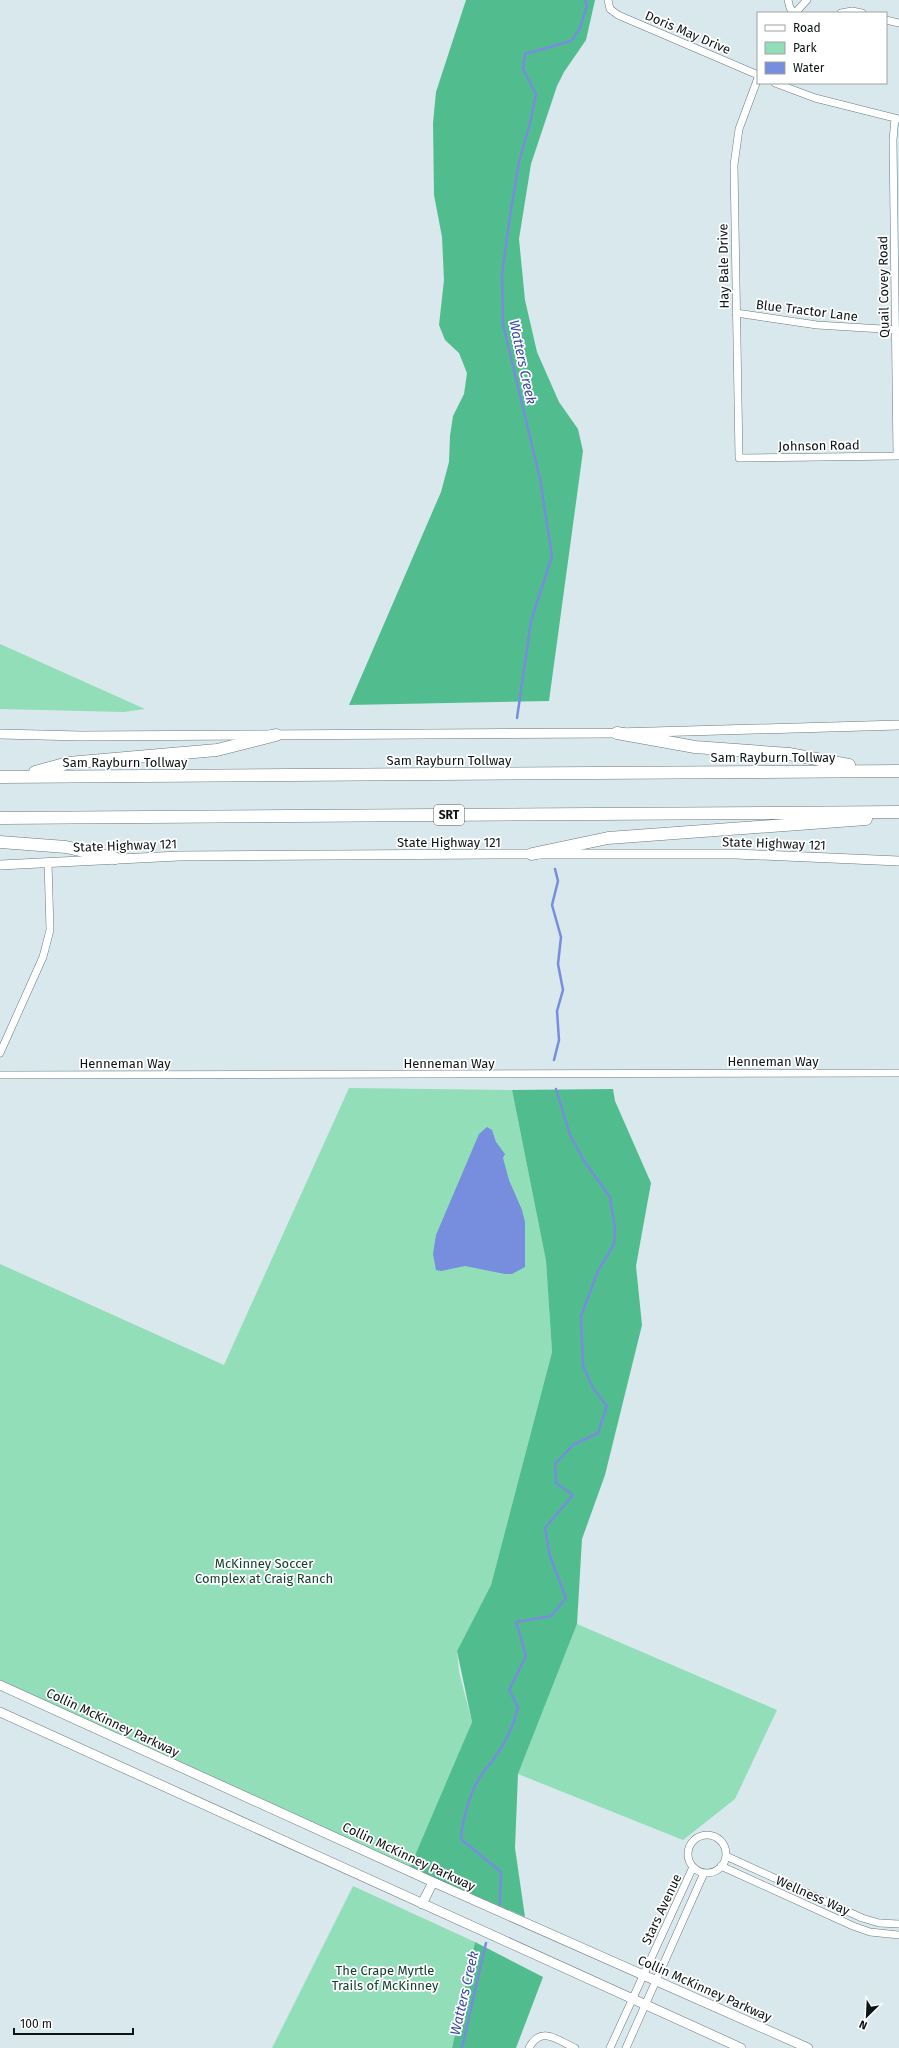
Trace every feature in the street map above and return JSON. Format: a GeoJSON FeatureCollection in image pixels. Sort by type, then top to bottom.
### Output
{"type":"FeatureCollection","features":[{"type":"Feature","properties":{"kind":"highway"},"geometry":{"type":"LineString","coordinates":[[617,732],[695,747],[789,754],[878,770]]}},
{"type":"Feature","properties":{"kind":"highway"},"geometry":{"type":"LineString","coordinates":[[17,777],[68,763],[216,750],[276,735]]}},
{"type":"Feature","properties":{"kind":"highway","name":"Sam Rayburn Tollway"},"geometry":{"type":"LineString","coordinates":[[0,777],[899,771]]}},
{"type":"Feature","properties":{"kind":"highway"},"geometry":{"type":"LineString","coordinates":[[532,854],[608,838],[843,822],[899,813]]}},
{"type":"Feature","properties":{"kind":"highway","name":"SRT"},"geometry":{"type":"LineString","coordinates":[[0,818],[899,813]]}},
{"type":"Feature","properties":{"kind":"highway"},"geometry":{"type":"LineString","coordinates":[[0,842],[66,847],[115,858]]}},
{"type":"Feature","properties":{"kind":"main road"},"geometry":{"type":"LineString","coordinates":[[0,734],[81,736],[617,732],[899,725]]}},
{"type":"Feature","properties":{"kind":"main road","name":"State Highway 121"},"geometry":{"type":"LineString","coordinates":[[0,865],[115,858],[532,854],[736,854],[899,861]]}},
{"type":"Feature","properties":{"kind":"main road","name":"Collin McKinney Parkway"},"geometry":{"type":"LineString","coordinates":[[0,1685],[433,1882],[644,1974],[808,2048]]}},
{"type":"Feature","properties":{"kind":"main road"},"geometry":{"type":"LineString","coordinates":[[0,1712],[422,1904],[633,1997],[742,2048]]}},
{"type":"Feature","properties":{"kind":"main road"},"geometry":{"type":"LineString","coordinates":[[422,1904],[433,1882]]}},
{"type":"Feature","properties":{"kind":"street","name":"Doris May Drive"},"geometry":{"type":"LineString","coordinates":[[608,0],[610,9],[618,15],[757,75]]}},
{"type":"Feature","properties":{"kind":"street"},"geometry":{"type":"LineString","coordinates":[[788,0],[790,8],[794,12]]}},
{"type":"Feature","properties":{"kind":"street"},"geometry":{"type":"LineString","coordinates":[[796,12],[807,0]]}},
{"type":"Feature","properties":{"kind":"street"},"geometry":{"type":"LineString","coordinates":[[846,12],[857,12]]}},
{"type":"Feature","properties":{"kind":"street"},"geometry":{"type":"LineString","coordinates":[[887,20],[899,23]]}},
{"type":"Feature","properties":{"kind":"street","name":"Hay Bale Drive"},"geometry":{"type":"LineString","coordinates":[[739,458],[734,165],[744,114],[757,81]]}},
{"type":"Feature","properties":{"kind":"street"},"geometry":{"type":"LineString","coordinates":[[778,84],[815,98],[897,118]]}},
{"type":"Feature","properties":{"kind":"street","name":"Quail Covey Road"},"geometry":{"type":"LineString","coordinates":[[897,118],[893,140],[898,456]]}},
{"type":"Feature","properties":{"kind":"street","name":"Blue Tractor Lane"},"geometry":{"type":"LineString","coordinates":[[736,313],[817,325],[897,330]]}},
{"type":"Feature","properties":{"kind":"street","name":"Johnson Road"},"geometry":{"type":"LineString","coordinates":[[739,458],[898,456]]}},
{"type":"Feature","properties":{"kind":"street"},"geometry":{"type":"LineString","coordinates":[[0,1053],[43,956],[50,930],[48,862]]}},
{"type":"Feature","properties":{"kind":"street","name":"Henneman Way"},"geometry":{"type":"LineString","coordinates":[[0,1075],[899,1073]]}},
{"type":"Feature","properties":{"kind":"street"},"geometry":{"type":"LineString","coordinates":[[702,1835],[709,1835],[721,1840],[726,1850],[726,1856],[721,1866],[711,1872],[704,1872],[694,1867],[688,1859],[689,1847],[696,1838],[702,1835]]}},
{"type":"Feature","properties":{"kind":"street","name":"Wellness Way"},"geometry":{"type":"LineString","coordinates":[[726,1856],[862,1918],[879,1923],[899,1924]]}},
{"type":"Feature","properties":{"kind":"street","name":"Wellness Way"},"geometry":{"type":"LineString","coordinates":[[721,1866],[853,1926],[870,1932],[899,1935]]}},
{"type":"Feature","properties":{"kind":"street","name":"Stars Avenue"},"geometry":{"type":"LineString","coordinates":[[610,2048],[694,1867]]}},
{"type":"Feature","properties":{"kind":"street","name":"Stars Avenue"},"geometry":{"type":"LineString","coordinates":[[626,2048],[704,1872]]}},
{"type":"Feature","properties":{"kind":"street"},"geometry":{"type":"LineString","coordinates":[[529,2048],[534,2040],[539,2036],[545,2035],[575,2048]]}},
{"type":"Feature","properties":{"kind":"green space"},"geometry":{"type":"Polygon","coordinates":[[[466,0],[595,0],[586,40],[564,72],[557,86],[531,164],[519,239],[525,300],[537,352],[559,402],[578,429],[583,451],[549,701],[349,705],[441,492],[449,462],[450,436],[453,416],[464,394],[467,373],[459,353],[445,340],[439,325],[444,280],[442,237],[434,195],[433,123],[436,92],[466,0]]]}},
{"type":"Feature","properties":{"kind":"green space"},"geometry":{"type":"Polygon","coordinates":[[[0,644],[145,709],[124,712],[0,709],[0,644]]]}},
{"type":"Feature","properties":{"kind":"green space","name":"McKinney Soccer Complex at Craig Ranch"},"geometry":{"type":"Polygon","coordinates":[[[349,1088],[512,1090],[546,1261],[552,1352],[491,1585],[457,1651],[459,1672],[472,1722],[410,1867],[0,1680],[0,1264],[224,1365],[349,1088]]]}},
{"type":"Feature","properties":{"kind":"green space"},"geometry":{"type":"Polygon","coordinates":[[[613,1089],[615,1101],[651,1183],[636,1266],[642,1325],[605,1475],[582,1539],[577,1624],[518,1774],[515,1848],[525,1917],[410,1867],[472,1722],[457,1651],[491,1585],[552,1352],[546,1261],[512,1090],[613,1089]]]}},
{"type":"Feature","properties":{"kind":"green space"},"geometry":{"type":"Polygon","coordinates":[[[577,1624],[777,1710],[735,1799],[683,1840],[518,1774],[577,1624]]]}},
{"type":"Feature","properties":{"kind":"green space","name":"The Crape Myrtle Trails of McKinney"},"geometry":{"type":"Polygon","coordinates":[[[353,1886],[475,1942],[452,2048],[272,2048],[353,1886]]]}},
{"type":"Feature","properties":{"kind":"green space"},"geometry":{"type":"Polygon","coordinates":[[[475,1942],[543,1977],[516,2048],[452,2048],[475,1942]]]}},
{"type":"Feature","properties":{"kind":"water"},"geometry":{"type":"Polygon","coordinates":[[[487,1127],[492,1130],[496,1142],[505,1154],[503,1158],[509,1180],[522,1210],[525,1222],[525,1267],[512,1274],[465,1266],[441,1271],[436,1270],[433,1254],[436,1235],[479,1134],[487,1127]]]}},
{"type":"Feature","properties":{"kind":"waterway","name":"Watters Creek"},"geometry":{"type":"LineString","coordinates":[[517,718],[531,621],[552,556],[540,479],[503,324],[502,274],[519,162],[531,119],[536,94],[523,69],[525,54],[571,41],[579,30],[587,6],[585,0]]}},
{"type":"Feature","properties":{"kind":"waterway","name":"Watters Creek"},"geometry":{"type":"LineString","coordinates":[[554,1060],[559,1040],[557,1011],[563,990],[558,964],[561,937],[552,905],[558,881],[555,869]]}},
{"type":"Feature","properties":{"kind":"waterway","name":"Watters Creek"},"geometry":{"type":"LineString","coordinates":[[500,1904],[501,1872],[461,1839],[463,1824],[467,1807],[476,1783],[505,1742],[518,1707],[509,1690],[526,1656],[516,1622],[551,1616],[566,1598],[550,1556],[545,1528],[573,1495],[556,1483],[555,1464],[573,1445],[598,1433],[607,1406],[593,1388],[583,1366],[581,1316],[598,1271],[614,1244],[615,1228],[610,1197],[584,1161],[570,1135],[556,1089]]}},
{"type":"Feature","properties":{"kind":"waterway","name":"Watters Creek"},"geometry":{"type":"LineString","coordinates":[[462,2048],[486,1943]]}}]}
